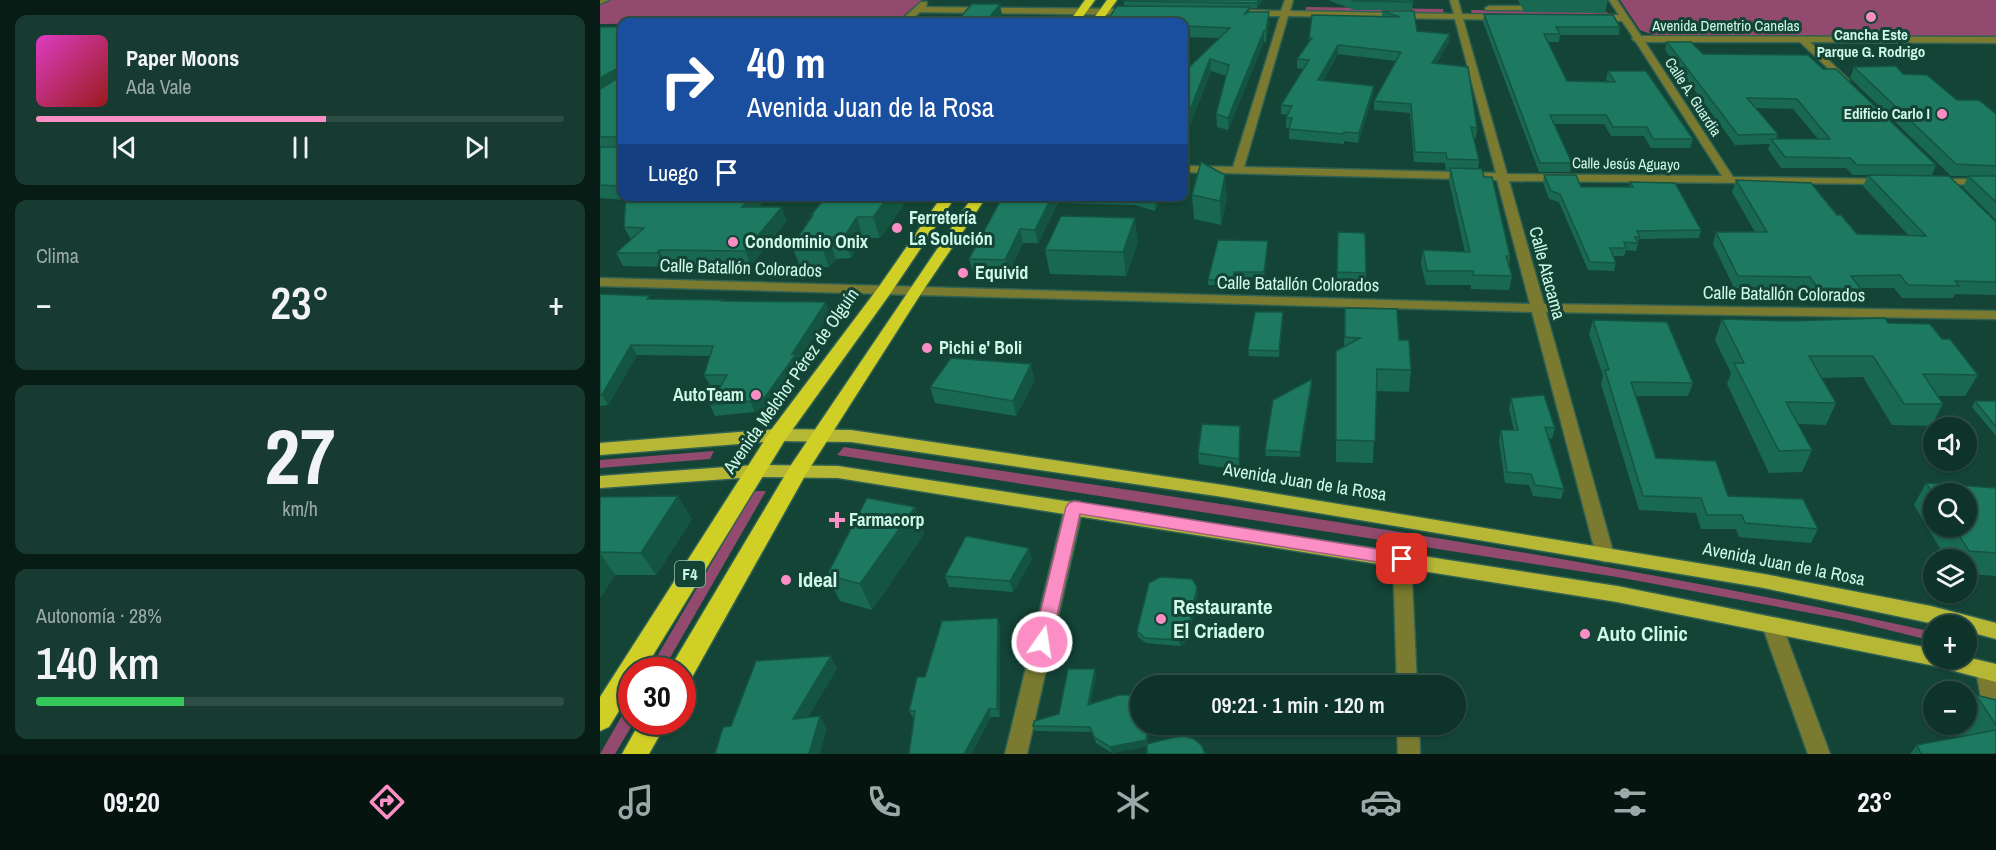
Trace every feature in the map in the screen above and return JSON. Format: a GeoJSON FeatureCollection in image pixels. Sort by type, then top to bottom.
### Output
{"type":"FeatureCollection","features":[{"type":"Feature","properties":{"kind":"highway"},"geometry":{"type":"LineString","coordinates":[[1077,18],[1087,5]]}},
{"type":"Feature","properties":{"kind":"highway"},"geometry":{"type":"LineString","coordinates":[[1099,18],[1108,5]]}},
{"type":"Feature","properties":{"kind":"highway","name":"Avenida Melchor Pérez de Olguín"},"geometry":{"type":"LineString","coordinates":[[600,719],[778,435],[884,291],[947,201]]}},
{"type":"Feature","properties":{"kind":"highway","name":"F4"},"geometry":{"type":"LineString","coordinates":[[690,657],[798,470],[977,201]]}},
{"type":"Feature","properties":{"kind":"highway"},"geometry":{"type":"LineString","coordinates":[[635,754],[646,735]]}},
{"type":"Feature","properties":{"kind":"main road","name":"Avenida Juan de la Rosa"},"geometry":{"type":"LineString","coordinates":[[600,449],[778,435],[851,436],[1223,491],[1764,581],[1931,614],[1996,631]]}},
{"type":"Feature","properties":{"kind":"main road"},"geometry":{"type":"LineString","coordinates":[[600,482],[755,471],[838,472],[1074,507],[1617,594],[1923,656]]}},
{"type":"Feature","properties":{"kind":"street"},"geometry":{"type":"LineString","coordinates":[[600,2],[605,0]]}},
{"type":"Feature","properties":{"kind":"street","name":"Calle A. Guardia"},"geometry":{"type":"LineString","coordinates":[[1613,0],[1636,39],[1730,180]]}},
{"type":"Feature","properties":{"kind":"street"},"geometry":{"type":"LineString","coordinates":[[908,18],[928,1],[1087,5]]}},
{"type":"Feature","properties":{"kind":"street"},"geometry":{"type":"LineString","coordinates":[[918,9],[1087,5],[1138,7]]}},
{"type":"Feature","properties":{"kind":"street"},"geometry":{"type":"LineString","coordinates":[[1237,171],[1287,6]]}},
{"type":"Feature","properties":{"kind":"street"},"geometry":{"type":"LineString","coordinates":[[1241,9],[1287,6],[1549,8]]}},
{"type":"Feature","properties":{"kind":"street"},"geometry":{"type":"LineString","coordinates":[[1456,8],[1541,17]]}},
{"type":"Feature","properties":{"kind":"street","name":"Calle Atacama"},"geometry":{"type":"LineString","coordinates":[[1456,8],[1605,555]]}},
{"type":"Feature","properties":{"kind":"street"},"geometry":{"type":"LineString","coordinates":[[1595,9],[1618,9]]}},
{"type":"Feature","properties":{"kind":"street"},"geometry":{"type":"LineString","coordinates":[[1588,18],[1624,18]]}},
{"type":"Feature","properties":{"kind":"street","name":"Avenida Demetrio Canelas"},"geometry":{"type":"LineString","coordinates":[[1636,39],[1994,42]]}},
{"type":"Feature","properties":{"kind":"street"},"geometry":{"type":"LineString","coordinates":[[1803,40],[1858,93]]}},
{"type":"Feature","properties":{"kind":"street","name":"Calle Jesús Aguayo"},"geometry":{"type":"LineString","coordinates":[[1188,169],[1502,177],[1901,182]]}},
{"type":"Feature","properties":{"kind":"street"},"geometry":{"type":"LineString","coordinates":[[1924,182],[1944,178],[1996,182]]}},
{"type":"Feature","properties":{"kind":"street"},"geometry":{"type":"LineString","coordinates":[[1944,178],[1964,198]]}},
{"type":"Feature","properties":{"kind":"street","name":"Calle Batallón Colorados"},"geometry":{"type":"LineString","coordinates":[[600,282],[1538,308],[1996,315]]}},
{"type":"Feature","properties":{"kind":"street"},"geometry":{"type":"LineString","coordinates":[[1016,754],[1074,507]]}},
{"type":"Feature","properties":{"kind":"street"},"geometry":{"type":"LineString","coordinates":[[1402,559],[1407,675]]}},
{"type":"Feature","properties":{"kind":"street"},"geometry":{"type":"LineString","coordinates":[[1772,625],[1819,754]]}},
{"type":"Feature","properties":{"kind":"street"},"geometry":{"type":"LineString","coordinates":[[1991,672],[1996,719]]}},
{"type":"Feature","properties":{"kind":"street"},"geometry":{"type":"LineString","coordinates":[[1408,735],[1409,754]]}},
{"type":"Feature","properties":{"kind":"shaded area"},"geometry":{"type":"Polygon","coordinates":[[[611,0],[922,0],[901,18],[618,18],[618,24],[600,24],[600,5],[611,0]]]}},
{"type":"Feature","properties":{"kind":"shaded area"},"geometry":{"type":"Polygon","coordinates":[[[1620,0],[1996,0],[1996,38],[1656,36],[1640,30],[1620,0]]]}},
{"type":"Feature","properties":{"kind":"shaded area"},"geometry":{"type":"Polygon","coordinates":[[[1306,7],[1443,9],[1444,14],[1305,12],[1306,7]]]}},
{"type":"Feature","properties":{"kind":"shaded area"},"geometry":{"type":"Polygon","coordinates":[[[1471,10],[1607,12],[1608,15],[1472,14],[1471,10]]]}},
{"type":"Feature","properties":{"kind":"shaded area"},"geometry":{"type":"Polygon","coordinates":[[[844,447],[1527,553],[1798,603],[1923,630],[1923,639],[1848,620],[1617,577],[837,455],[844,447]]]}},
{"type":"Feature","properties":{"kind":"shaded area"},"geometry":{"type":"Polygon","coordinates":[[[714,451],[710,459],[600,468],[600,460],[714,451]]]}},
{"type":"Feature","properties":{"kind":"shaded area"},"geometry":{"type":"Polygon","coordinates":[[[754,491],[766,491],[670,657],[657,657],[754,491]]]}},
{"type":"Feature","properties":{"kind":"shaded area"},"geometry":{"type":"Polygon","coordinates":[[[618,723],[618,735],[626,735],[615,754],[600,754],[618,723]]]}},
{"type":"Feature","properties":{"kind":"building"},"geometry":{"type":"Polygon","coordinates":[[[1124,0],[1259,0],[1257,3],[1124,0]]]}},
{"type":"Feature","properties":{"kind":"building"},"geometry":{"type":"Polygon","coordinates":[[[1351,0],[1413,0],[1413,2],[1355,1],[1351,0]]]}},
{"type":"Feature","properties":{"kind":"building"},"geometry":{"type":"Polygon","coordinates":[[[972,4],[1000,4],[989,18],[960,18],[972,4]]]}},
{"type":"Feature","properties":{"kind":"building"},"geometry":{"type":"Polygon","coordinates":[[[1117,6],[1250,7],[1244,15],[1248,12],[1269,12],[1266,31],[1264,31],[1228,118],[1216,114],[1229,65],[1210,59],[1188,115],[1188,68],[1230,28],[1188,26],[1188,18],[1109,18],[1117,6]]]}},
{"type":"Feature","properties":{"kind":"building"},"geometry":{"type":"Polygon","coordinates":[[[1382,11],[1414,11],[1417,31],[1450,34],[1432,63],[1468,67],[1477,128],[1471,127],[1479,160],[1447,159],[1446,153],[1415,152],[1411,104],[1374,101],[1401,52],[1338,45],[1318,80],[1374,86],[1359,133],[1344,132],[1344,134],[1289,129],[1292,118],[1286,118],[1292,106],[1281,105],[1309,60],[1297,59],[1312,38],[1309,38],[1312,15],[1400,17],[1382,11]]]}},
{"type":"Feature","properties":{"kind":"building"},"geometry":{"type":"Polygon","coordinates":[[[1484,14],[1613,15],[1620,27],[1556,27],[1560,34],[1544,34],[1567,81],[1615,82],[1608,71],[1646,71],[1693,139],[1653,139],[1647,127],[1613,127],[1606,115],[1550,115],[1572,163],[1540,163],[1484,14]]]}},
{"type":"Feature","properties":{"kind":"building"},"geometry":{"type":"Polygon","coordinates":[[[600,27],[618,27],[618,68],[600,78],[600,27]]]}},
{"type":"Feature","properties":{"kind":"building"},"geometry":{"type":"Polygon","coordinates":[[[1667,42],[1691,42],[1703,54],[1808,55],[1823,69],[1836,69],[1936,165],[1857,165],[1850,158],[1785,157],[1771,139],[1830,139],[1797,99],[1747,98],[1778,134],[1738,135],[1667,42]]]}},
{"type":"Feature","properties":{"kind":"building"},"geometry":{"type":"Polygon","coordinates":[[[1896,66],[1903,74],[1927,75],[1957,100],[1979,100],[1996,114],[1996,166],[1956,164],[1854,67],[1896,66]]]}},
{"type":"Feature","properties":{"kind":"building"},"geometry":{"type":"Polygon","coordinates":[[[618,78],[618,139],[600,137],[600,89],[618,78]]]}},
{"type":"Feature","properties":{"kind":"building"},"geometry":{"type":"Polygon","coordinates":[[[618,139],[618,186],[600,185],[600,147],[617,147],[618,139]]]}},
{"type":"Feature","properties":{"kind":"building"},"geometry":{"type":"Polygon","coordinates":[[[1201,162],[1225,175],[1220,201],[1192,195],[1201,162]]]}},
{"type":"Feature","properties":{"kind":"building"},"geometry":{"type":"Polygon","coordinates":[[[1450,168],[1482,169],[1484,177],[1492,177],[1510,256],[1506,256],[1512,276],[1473,275],[1473,271],[1427,271],[1423,250],[1470,252],[1450,168]]]}},
{"type":"Feature","properties":{"kind":"building"},"geometry":{"type":"Polygon","coordinates":[[[1544,175],[1576,175],[1581,187],[1633,187],[1630,182],[1675,183],[1701,230],[1637,231],[1640,237],[1635,237],[1638,243],[1624,242],[1626,248],[1610,248],[1616,263],[1590,262],[1560,194],[1551,191],[1544,175]]]}},
{"type":"Feature","properties":{"kind":"building"},"geometry":{"type":"Polygon","coordinates":[[[1868,175],[1949,176],[1996,222],[1996,282],[1955,281],[1959,286],[1908,285],[1900,275],[1851,276],[1861,289],[1818,288],[1810,277],[1738,276],[1716,232],[1767,232],[1736,180],[1811,183],[1837,215],[1841,215],[1857,234],[1926,236],[1868,175]]]}},
{"type":"Feature","properties":{"kind":"building"},"geometry":{"type":"Polygon","coordinates":[[[1968,176],[1996,176],[1996,202],[1968,176]]]}},
{"type":"Feature","properties":{"kind":"building"},"geometry":{"type":"Polygon","coordinates":[[[626,201],[747,201],[742,207],[782,207],[745,251],[659,250],[657,253],[616,253],[644,228],[624,227],[626,201]]]}},
{"type":"Feature","properties":{"kind":"building"},"geometry":{"type":"Polygon","coordinates":[[[823,201],[885,201],[873,217],[857,217],[844,237],[828,237],[821,246],[792,246],[813,215],[811,215],[823,201]]]}},
{"type":"Feature","properties":{"kind":"building"},"geometry":{"type":"Polygon","coordinates":[[[1000,201],[1050,201],[1035,230],[1020,229],[1005,260],[969,259],[1000,201]]]}},
{"type":"Feature","properties":{"kind":"building"},"geometry":{"type":"Polygon","coordinates":[[[1061,216],[1135,218],[1123,252],[1045,250],[1061,216]]]}},
{"type":"Feature","properties":{"kind":"building"},"geometry":{"type":"Polygon","coordinates":[[[1338,232],[1365,233],[1366,273],[1337,272],[1338,232]]]}},
{"type":"Feature","properties":{"kind":"building"},"geometry":{"type":"Polygon","coordinates":[[[1218,240],[1268,241],[1264,272],[1234,272],[1233,279],[1208,280],[1218,240]]]}},
{"type":"Feature","properties":{"kind":"building"},"geometry":{"type":"Polygon","coordinates":[[[600,294],[650,296],[647,299],[826,302],[792,354],[796,354],[765,397],[710,405],[727,375],[704,375],[713,346],[631,345],[600,395],[600,294]]]}},
{"type":"Feature","properties":{"kind":"building"},"geometry":{"type":"Polygon","coordinates":[[[1345,308],[1397,309],[1399,340],[1409,340],[1411,370],[1377,369],[1375,441],[1336,440],[1336,351],[1360,338],[1345,337],[1345,308]]]}},
{"type":"Feature","properties":{"kind":"building"},"geometry":{"type":"Polygon","coordinates":[[[1255,312],[1283,312],[1279,351],[1248,350],[1255,312]]]}},
{"type":"Feature","properties":{"kind":"building"},"geometry":{"type":"Polygon","coordinates":[[[1885,318],[1888,323],[1930,324],[1942,339],[1950,339],[1978,375],[1923,374],[1943,404],[1904,404],[1873,356],[1809,356],[1836,403],[1786,402],[1812,450],[1779,451],[1734,363],[1744,363],[1722,319],[1788,321],[1885,318]]]}},
{"type":"Feature","properties":{"kind":"building"},"geometry":{"type":"Polygon","coordinates":[[[1593,320],[1667,322],[1693,383],[1631,382],[1656,458],[1716,461],[1728,496],[1803,499],[1818,529],[1745,523],[1742,515],[1707,515],[1701,498],[1643,496],[1605,370],[1609,370],[1593,320]]]}},
{"type":"Feature","properties":{"kind":"building"},"geometry":{"type":"Polygon","coordinates":[[[951,358],[1031,364],[1013,401],[930,387],[951,358]]]}},
{"type":"Feature","properties":{"kind":"building"},"geometry":{"type":"Polygon","coordinates":[[[1312,379],[1300,452],[1265,450],[1273,400],[1312,379]]]}},
{"type":"Feature","properties":{"kind":"building"},"geometry":{"type":"Polygon","coordinates":[[[1544,395],[1555,428],[1545,427],[1564,489],[1535,485],[1531,474],[1507,472],[1501,430],[1518,430],[1511,398],[1544,395]]]}},
{"type":"Feature","properties":{"kind":"building"},"geometry":{"type":"Polygon","coordinates":[[[1975,401],[1996,401],[1996,427],[1975,401]]]}},
{"type":"Feature","properties":{"kind":"building"},"geometry":{"type":"Polygon","coordinates":[[[1202,424],[1240,426],[1239,459],[1198,453],[1202,424]]]}},
{"type":"Feature","properties":{"kind":"building"},"geometry":{"type":"Polygon","coordinates":[[[1977,487],[1996,488],[1996,553],[1968,549],[1960,537],[1977,537],[1977,487]]]}},
{"type":"Feature","properties":{"kind":"building"},"geometry":{"type":"Polygon","coordinates":[[[678,496],[641,553],[600,552],[600,497],[678,496]]]}},
{"type":"Feature","properties":{"kind":"building"},"geometry":{"type":"Polygon","coordinates":[[[867,498],[915,507],[860,584],[827,575],[867,498]]]}},
{"type":"Feature","properties":{"kind":"building"},"geometry":{"type":"Polygon","coordinates":[[[966,536],[1029,548],[1010,581],[945,576],[966,536]]]}},
{"type":"Feature","properties":{"kind":"building"},"geometry":{"type":"Polygon","coordinates":[[[1160,577],[1192,579],[1197,587],[1187,635],[1179,640],[1145,638],[1137,631],[1149,583],[1160,577]]]}},
{"type":"Feature","properties":{"kind":"building"},"geometry":{"type":"Polygon","coordinates":[[[998,618],[997,709],[989,709],[964,754],[909,754],[915,711],[909,711],[917,677],[925,677],[942,621],[998,618]]]}},
{"type":"Feature","properties":{"kind":"building"},"geometry":{"type":"Polygon","coordinates":[[[831,656],[793,719],[820,716],[809,754],[715,754],[723,727],[731,726],[756,661],[831,656]]]}},
{"type":"Feature","properties":{"kind":"building"},"geometry":{"type":"Polygon","coordinates":[[[1068,669],[1095,669],[1088,705],[1119,695],[1130,696],[1130,735],[1147,735],[1146,740],[1110,747],[1094,737],[1090,727],[1033,726],[1034,721],[1059,714],[1068,669]]]}},
{"type":"Feature","properties":{"kind":"building"},"geometry":{"type":"Polygon","coordinates":[[[1977,695],[1996,700],[1996,725],[1977,696],[1977,695]]]}},
{"type":"Feature","properties":{"kind":"building"},"geometry":{"type":"Polygon","coordinates":[[[1996,730],[1996,754],[1921,754],[1917,745],[1977,735],[1996,730]]]}},
{"type":"Feature","properties":{"kind":"building"},"geometry":{"type":"Polygon","coordinates":[[[1185,736],[1194,739],[1202,746],[1205,754],[1147,754],[1147,744],[1185,736]]]}},
{"type":"Feature","properties":{"kind":"place","name":"Cancha Este Parque G. Rodrigo"},"geometry":{"type":"Point","coordinates":[1871,17]}},
{"type":"Feature","properties":{"kind":"place","name":"Edificio Carlo I"},"geometry":{"type":"Point","coordinates":[1942,114]}},
{"type":"Feature","properties":{"kind":"place","name":"Ferretería La Solución"},"geometry":{"type":"Point","coordinates":[897,228]}},
{"type":"Feature","properties":{"kind":"place","name":"Condominio Onix"},"geometry":{"type":"Point","coordinates":[733,242]}},
{"type":"Feature","properties":{"kind":"place","name":"Equivid"},"geometry":{"type":"Point","coordinates":[963,273]}},
{"type":"Feature","properties":{"kind":"place","name":"Pichi e' Boli"},"geometry":{"type":"Point","coordinates":[927,348]}},
{"type":"Feature","properties":{"kind":"place","name":"AutoTeam"},"geometry":{"type":"Point","coordinates":[756,395]}},
{"type":"Feature","properties":{"kind":"place","name":"Farmacorp"},"geometry":{"type":"Point","coordinates":[837,520]}},
{"type":"Feature","properties":{"kind":"place","name":"Ideal"},"geometry":{"type":"Point","coordinates":[786,580]}},
{"type":"Feature","properties":{"kind":"place","name":"Restaurante El Criadero"},"geometry":{"type":"Point","coordinates":[1161,619]}},
{"type":"Feature","properties":{"kind":"place","name":"Auto Clinic"},"geometry":{"type":"Point","coordinates":[1585,634]}},
{"type":"Feature","properties":{"kind":"route"},"geometry":{"type":"LineString","coordinates":[[1042,642],[1074,507],[1402,559]]}}]}
